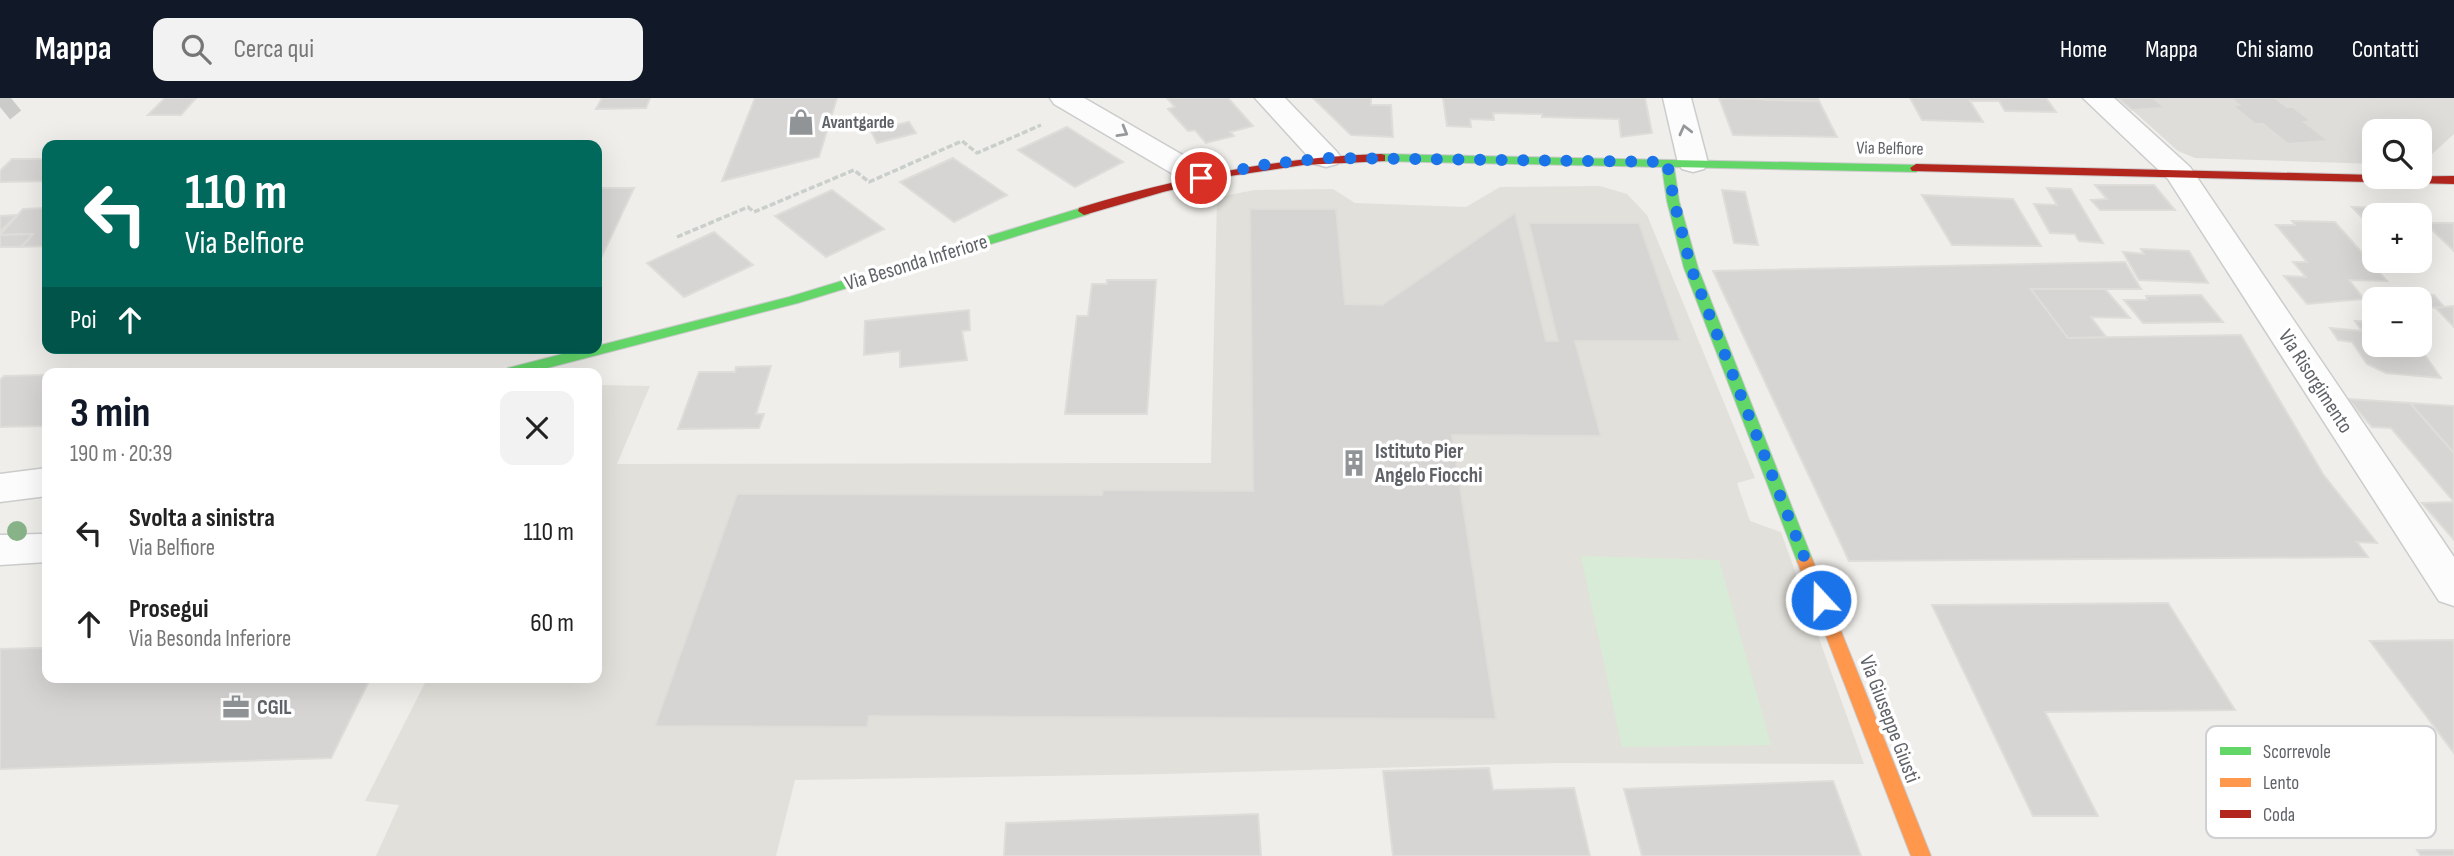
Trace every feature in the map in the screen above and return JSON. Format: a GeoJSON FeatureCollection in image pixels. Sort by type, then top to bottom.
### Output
{"type":"FeatureCollection","features":[{"type":"Feature","properties":{"kind":"street"},"geometry":{"type":"LineString","coordinates":[[1269,98],[1325,158]]}},
{"type":"Feature","properties":{"kind":"street"},"geometry":{"type":"LineString","coordinates":[[1677,98],[1680,162]]}},
{"type":"Feature","properties":{"kind":"street","name":"Via Risorgimento"},"geometry":{"type":"LineString","coordinates":[[2097,98],[2179,173],[2454,590]]}},
{"type":"Feature","properties":{"kind":"street"},"geometry":{"type":"LineString","coordinates":[[1072,103],[1201,178]]}},
{"type":"Feature","properties":{"kind":"street","name":"Via Belfiore"},"geometry":{"type":"LineString","coordinates":[[1325,158],[1680,162],[2454,180]]}},
{"type":"Feature","properties":{"kind":"street","name":"Via Besonda Inferiore"},"geometry":{"type":"LineString","coordinates":[[602,349],[793,300],[1201,178],[1262,165],[1325,158]]}},
{"type":"Feature","properties":{"kind":"street","name":"Via Giuseppe Giusti"},"geometry":{"type":"LineString","coordinates":[[1680,162],[1674,201],[1691,268],[1922,856]]}},
{"type":"Feature","properties":{"kind":"street","name":"Via Besonda Inferiore"},"geometry":{"type":"LineString","coordinates":[[528,368],[582,354]]}},
{"type":"Feature","properties":{"kind":"street"},"geometry":{"type":"LineString","coordinates":[[0,488],[42,483]]}},
{"type":"Feature","properties":{"kind":"street"},"geometry":{"type":"LineString","coordinates":[[0,550],[41,549]]}},
{"type":"Feature","properties":{"kind":"path"},"geometry":{"type":"LineString","coordinates":[[677,237],[748,207],[754,212],[854,170],[869,182],[962,141],[977,153],[1072,103]]}},
{"type":"Feature","properties":{"kind":"shaded area"},"geometry":{"type":"Polygon","coordinates":[[[2119,98],[2454,98],[2454,134],[2432,154],[2432,119],[2362,119],[2362,164],[2195,158],[2178,151],[2119,98]]]}},
{"type":"Feature","properties":{"kind":"shaded area"},"geometry":{"type":"Polygon","coordinates":[[[1600,186],[1627,194],[1647,215],[1755,478],[1737,483],[1750,521],[1781,532],[1864,764],[1556,763],[1166,774],[795,780],[776,856],[376,856],[399,805],[365,801],[425,683],[602,683],[602,385],[650,386],[617,464],[1211,463],[1217,197],[1255,190],[1333,189],[1355,203],[1466,207],[1500,187],[1600,186]]]}},
{"type":"Feature","properties":{"kind":"green space"},"geometry":{"type":"Polygon","coordinates":[[[1581,556],[1719,560],[1771,745],[1622,747],[1581,556]]]}},
{"type":"Feature","properties":{"kind":"building"},"geometry":{"type":"Polygon","coordinates":[[[165,98],[196,98],[181,115],[148,115],[165,98]]]}},
{"type":"Feature","properties":{"kind":"building"},"geometry":{"type":"Polygon","coordinates":[[[602,98],[650,98],[646,108],[596,109],[602,98]]]}},
{"type":"Feature","properties":{"kind":"building"},"geometry":{"type":"Polygon","coordinates":[[[755,98],[837,98],[819,157],[722,181],[755,98]]]}},
{"type":"Feature","properties":{"kind":"building"},"geometry":{"type":"Polygon","coordinates":[[[1167,98],[1228,98],[1253,126],[1230,132],[1234,136],[1206,143],[1195,130],[1188,131],[1168,109],[1175,107],[1167,98]]]}},
{"type":"Feature","properties":{"kind":"building"},"geometry":{"type":"Polygon","coordinates":[[[1313,98],[1371,98],[1371,105],[1391,105],[1393,137],[1351,135],[1313,98]]]}},
{"type":"Feature","properties":{"kind":"building"},"geometry":{"type":"Polygon","coordinates":[[[1443,98],[1645,98],[1652,133],[1621,137],[1619,119],[1542,117],[1542,114],[1493,113],[1494,120],[1470,119],[1471,127],[1447,126],[1443,98]]]}},
{"type":"Feature","properties":{"kind":"building"},"geometry":{"type":"Polygon","coordinates":[[[1719,98],[1819,101],[1837,137],[1733,135],[1719,98]]]}},
{"type":"Feature","properties":{"kind":"building"},"geometry":{"type":"Polygon","coordinates":[[[1818,98],[1819,101],[1765,100],[1818,98]]]}},
{"type":"Feature","properties":{"kind":"building"},"geometry":{"type":"Polygon","coordinates":[[[1910,98],[2046,98],[2056,112],[2005,111],[1999,101],[1970,101],[1983,122],[1922,120],[1910,98]]]}},
{"type":"Feature","properties":{"kind":"building"},"geometry":{"type":"Polygon","coordinates":[[[2118,98],[2153,98],[2165,108],[2132,110],[2118,98]]]}},
{"type":"Feature","properties":{"kind":"building"},"geometry":{"type":"Polygon","coordinates":[[[2231,98],[2275,98],[2287,107],[2293,107],[2311,121],[2304,122],[2329,141],[2288,144],[2263,124],[2255,124],[2232,105],[2239,105],[2231,98]]]}},
{"type":"Feature","properties":{"kind":"building"},"geometry":{"type":"Polygon","coordinates":[[[909,122],[916,133],[877,143],[871,131],[909,122]]]}},
{"type":"Feature","properties":{"kind":"building"},"geometry":{"type":"Polygon","coordinates":[[[1067,127],[1123,162],[1075,187],[1018,150],[1067,127]]]}},
{"type":"Feature","properties":{"kind":"building"},"geometry":{"type":"Polygon","coordinates":[[[953,158],[1007,195],[954,222],[900,182],[953,158]]]}},
{"type":"Feature","properties":{"kind":"building"},"geometry":{"type":"Polygon","coordinates":[[[12,159],[42,159],[42,181],[0,182],[0,171],[12,159]]]}},
{"type":"Feature","properties":{"kind":"building"},"geometry":{"type":"Polygon","coordinates":[[[2095,185],[2154,185],[2175,210],[2100,210],[2091,200],[2107,199],[2095,185]]]}},
{"type":"Feature","properties":{"kind":"building"},"geometry":{"type":"Polygon","coordinates":[[[602,188],[634,188],[602,256],[602,188]]]}},
{"type":"Feature","properties":{"kind":"building"},"geometry":{"type":"Polygon","coordinates":[[[2047,188],[2071,189],[2103,243],[2079,241],[2075,234],[2050,233],[2034,204],[2057,205],[2047,188]]]}},
{"type":"Feature","properties":{"kind":"building"},"geometry":{"type":"Polygon","coordinates":[[[832,190],[884,229],[826,257],[775,216],[832,190]]]}},
{"type":"Feature","properties":{"kind":"building"},"geometry":{"type":"Polygon","coordinates":[[[1722,190],[1745,192],[1758,245],[1734,243],[1722,190]]]}},
{"type":"Feature","properties":{"kind":"building"},"geometry":{"type":"Polygon","coordinates":[[[1922,195],[2013,199],[2041,246],[1952,245],[1922,195]]]}},
{"type":"Feature","properties":{"kind":"building"},"geometry":{"type":"Polygon","coordinates":[[[2352,207],[2362,207],[2362,218],[2352,207]]]}},
{"type":"Feature","properties":{"kind":"building"},"geometry":{"type":"Polygon","coordinates":[[[42,208],[42,246],[21,247],[33,234],[0,235],[23,209],[42,208]]]}},
{"type":"Feature","properties":{"kind":"building","name":"Istituto Pier Angelo Fiocchi"},"geometry":{"type":"Polygon","coordinates":[[[1250,209],[1336,209],[1345,304],[1382,305],[1515,213],[1546,341],[1558,341],[1529,223],[1639,223],[1680,341],[1575,341],[1601,436],[1452,435],[1496,719],[869,716],[867,727],[655,726],[737,494],[1102,495],[1103,490],[1253,491],[1250,209]]]}},
{"type":"Feature","properties":{"kind":"building"},"geometry":{"type":"Polygon","coordinates":[[[17,215],[0,232],[0,216],[17,215]]]}},
{"type":"Feature","properties":{"kind":"building"},"geometry":{"type":"Polygon","coordinates":[[[2292,221],[2335,222],[2362,253],[2362,273],[2380,273],[2387,281],[2349,280],[2362,299],[2307,304],[2284,276],[2306,277],[2293,262],[2307,262],[2276,225],[2295,225],[2292,221]]]}},
{"type":"Feature","properties":{"kind":"building"},"geometry":{"type":"Polygon","coordinates":[[[2432,223],[2454,223],[2454,251],[2432,230],[2432,223]]]}},
{"type":"Feature","properties":{"kind":"building"},"geometry":{"type":"Polygon","coordinates":[[[714,232],[753,265],[684,297],[647,263],[714,232]]]}},
{"type":"Feature","properties":{"kind":"building"},"geometry":{"type":"Polygon","coordinates":[[[33,234],[21,247],[0,247],[0,235],[33,234]]]}},
{"type":"Feature","properties":{"kind":"building"},"geometry":{"type":"Polygon","coordinates":[[[2141,249],[2189,251],[2208,283],[2139,280],[2123,252],[2144,254],[2141,249]]]}},
{"type":"Feature","properties":{"kind":"building"},"geometry":{"type":"Polygon","coordinates":[[[2125,262],[2141,289],[2031,289],[2068,338],[2241,335],[2323,474],[2377,543],[2357,542],[2368,557],[1849,561],[1713,271],[2125,262]]]}},
{"type":"Feature","properties":{"kind":"building"},"geometry":{"type":"Polygon","coordinates":[[[1107,280],[1156,280],[1147,414],[1065,414],[1077,316],[1088,316],[1092,284],[1107,284],[1107,280]]]}},
{"type":"Feature","properties":{"kind":"building"},"geometry":{"type":"Polygon","coordinates":[[[2031,289],[2105,289],[2130,318],[2091,317],[2106,337],[2068,338],[2031,289]]]}},
{"type":"Feature","properties":{"kind":"building"},"geometry":{"type":"Polygon","coordinates":[[[2201,295],[2223,322],[2143,323],[2124,300],[2147,300],[2146,296],[2201,295]]]}},
{"type":"Feature","properties":{"kind":"building"},"geometry":{"type":"Polygon","coordinates":[[[2432,295],[2434,295],[2444,307],[2432,308],[2432,295]]]}},
{"type":"Feature","properties":{"kind":"building"},"geometry":{"type":"Polygon","coordinates":[[[2454,306],[2454,327],[2436,308],[2454,306]]]}},
{"type":"Feature","properties":{"kind":"building"},"geometry":{"type":"Polygon","coordinates":[[[969,310],[970,330],[962,331],[967,360],[900,367],[900,351],[864,355],[865,321],[969,310]]]}},
{"type":"Feature","properties":{"kind":"building"},"geometry":{"type":"Polygon","coordinates":[[[2355,321],[2362,321],[2362,331],[2355,321]]]}},
{"type":"Feature","properties":{"kind":"building"},"geometry":{"type":"Polygon","coordinates":[[[2330,328],[2362,331],[2362,357],[2352,342],[2338,340],[2330,328]]]}},
{"type":"Feature","properties":{"kind":"building"},"geometry":{"type":"Polygon","coordinates":[[[2362,357],[2426,357],[2441,378],[2386,373],[2367,364],[2362,357]]]}},
{"type":"Feature","properties":{"kind":"building"},"geometry":{"type":"Polygon","coordinates":[[[771,366],[756,414],[764,414],[759,428],[678,429],[699,372],[735,372],[736,367],[771,366]]]}},
{"type":"Feature","properties":{"kind":"building"},"geometry":{"type":"Polygon","coordinates":[[[42,375],[42,426],[0,427],[0,380],[4,376],[42,375]]]}},
{"type":"Feature","properties":{"kind":"building"},"geometry":{"type":"Polygon","coordinates":[[[2348,399],[2410,403],[2454,453],[2454,502],[2391,428],[2372,427],[2348,399]]]}},
{"type":"Feature","properties":{"kind":"building"},"geometry":{"type":"Polygon","coordinates":[[[2410,403],[2454,406],[2454,453],[2433,429],[2410,403]]]}},
{"type":"Feature","properties":{"kind":"building"},"geometry":{"type":"Polygon","coordinates":[[[2454,502],[2454,540],[2422,503],[2454,502]]]}},
{"type":"Feature","properties":{"kind":"building"},"geometry":{"type":"Polygon","coordinates":[[[2168,603],[2235,710],[2045,712],[2098,816],[2033,816],[1932,605],[2168,603]]]}},
{"type":"Feature","properties":{"kind":"building"},"geometry":{"type":"Polygon","coordinates":[[[2454,640],[2454,753],[2436,726],[2370,641],[2454,640]]]}},
{"type":"Feature","properties":{"kind":"building"},"geometry":{"type":"Polygon","coordinates":[[[42,648],[42,683],[368,683],[331,758],[0,769],[0,649],[42,648]]]}},
{"type":"Feature","properties":{"kind":"building"},"geometry":{"type":"Polygon","coordinates":[[[1489,768],[1493,790],[1574,788],[1590,856],[1393,856],[1383,771],[1489,768]]]}},
{"type":"Feature","properties":{"kind":"building"},"geometry":{"type":"Polygon","coordinates":[[[1833,781],[1861,856],[1642,856],[1624,789],[1833,781]]]}},
{"type":"Feature","properties":{"kind":"building"},"geometry":{"type":"Polygon","coordinates":[[[1258,814],[1261,856],[1004,856],[1006,823],[1258,814]]]}},
{"type":"Feature","properties":{"kind":"building"},"geometry":{"type":"Polygon","coordinates":[[[2417,850],[2454,850],[2454,856],[2421,856],[2417,850]]]}},
{"type":"Feature","properties":{"kind":"tunnel"},"geometry":{"type":"LineString","coordinates":[[0,107],[11,98]]}},
{"type":"Feature","properties":{"kind":"traffic: fast"},"geometry":{"type":"LineString","coordinates":[[1381,158],[1916,168]]}},
{"type":"Feature","properties":{"kind":"traffic: fast"},"geometry":{"type":"LineString","coordinates":[[1667,162],[1673,201],[1691,268],[1805,561]]}},
{"type":"Feature","properties":{"kind":"traffic: fast"},"geometry":{"type":"LineString","coordinates":[[602,349],[793,300],[1084,211]]}},
{"type":"Feature","properties":{"kind":"traffic: fast"},"geometry":{"type":"LineString","coordinates":[[528,368],[582,354]]}},
{"type":"Feature","properties":{"kind":"traffic: slow"},"geometry":{"type":"LineString","coordinates":[[1805,561],[1921,856]]}},
{"type":"Feature","properties":{"kind":"traffic: jam"},"geometry":{"type":"LineString","coordinates":[[1084,211],[1194,180],[1266,166],[1381,158]]}},
{"type":"Feature","properties":{"kind":"traffic: jam"},"geometry":{"type":"LineString","coordinates":[[1916,168],[2454,180]]}},
{"type":"Feature","properties":{"kind":"place","name":"Avantgarde"},"geometry":{"type":"Point","coordinates":[801,122]}},
{"type":"Feature","properties":{"kind":"place","name":"Istituto Pier Angelo Fiocchi"},"geometry":{"type":"Point","coordinates":[1354,463]}},
{"type":"Feature","properties":{"kind":"place","name":"CGIL"},"geometry":{"type":"Point","coordinates":[236,707]}},
{"type":"Feature","properties":{"kind":"route"},"geometry":{"type":"LineString","coordinates":[[1201,178],[1262,165],[1325,158],[1667,162],[1691,268],[1821,600]]}}]}
